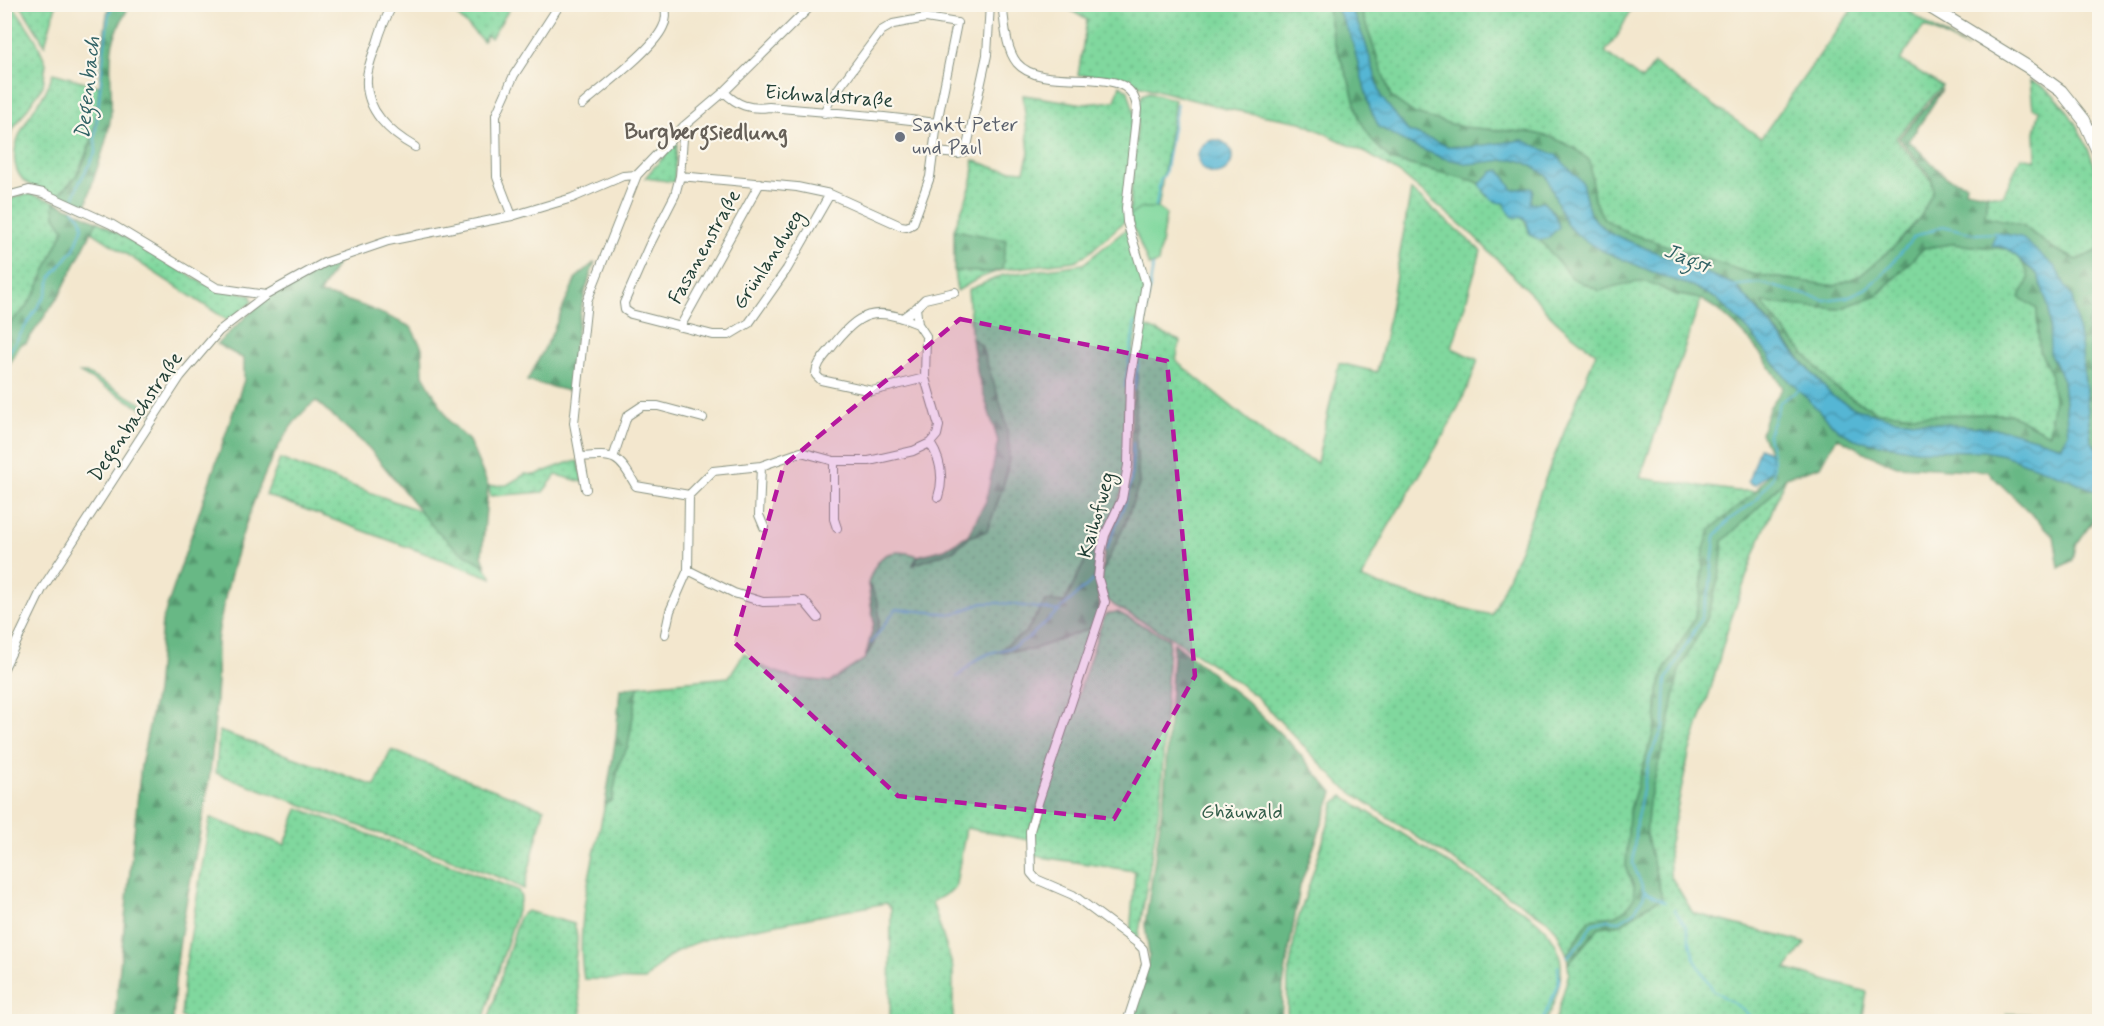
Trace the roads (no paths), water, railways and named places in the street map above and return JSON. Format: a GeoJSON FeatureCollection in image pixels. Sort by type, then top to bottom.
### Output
{"type":"FeatureCollection","features":[{"type":"Feature","properties":{"kind":"main road"},"geometry":{"type":"LineString","coordinates":[[1925,4],[2050,82],[2068,99],[2084,120],[2100,156]]}},
{"type":"Feature","properties":{"kind":"street"},"geometry":{"type":"LineString","coordinates":[[393,4],[372,57],[367,79],[370,99],[378,118],[399,138],[415,147]]}},
{"type":"Feature","properties":{"kind":"street"},"geometry":{"type":"LineString","coordinates":[[513,216],[497,177],[496,115],[514,75],[560,4]]}},
{"type":"Feature","properties":{"kind":"street"},"geometry":{"type":"LineString","coordinates":[[582,105],[634,60],[660,33],[667,15],[665,4]]}},
{"type":"Feature","properties":{"kind":"street"},"geometry":{"type":"LineString","coordinates":[[586,489],[574,423],[587,301],[637,175],[684,126],[724,92],[813,4]]}},
{"type":"Feature","properties":{"kind":"street"},"geometry":{"type":"LineString","coordinates":[[934,152],[959,154],[966,151],[987,55],[990,4]]}},
{"type":"Feature","properties":{"kind":"street","name":"Kaihofweg"},"geometry":{"type":"LineString","coordinates":[[1002,4],[1012,53],[1025,69],[1049,76],[1119,82],[1132,92],[1136,99],[1137,109],[1125,208],[1127,222],[1146,284],[1130,380],[1128,465],[1122,499],[1105,535],[1101,552],[1098,578],[1105,602],[1030,831],[1031,873],[1036,879],[1073,895],[1143,950],[1146,964],[1127,1022]]}},
{"type":"Feature","properties":{"kind":"street"},"geometry":{"type":"LineString","coordinates":[[684,126],[680,176],[797,187],[830,194],[907,227],[916,218],[930,177],[937,123],[957,23],[926,18],[893,24],[881,31],[824,113]]}},
{"type":"Feature","properties":{"kind":"street","name":"Eichwaldstraße"},"geometry":{"type":"LineString","coordinates":[[724,92],[736,104],[758,109],[769,107],[937,123]]}},
{"type":"Feature","properties":{"kind":"street","name":"Degenbachstraße"},"geometry":{"type":"LineString","coordinates":[[4,668],[42,589],[180,377],[219,332],[266,295],[324,263],[388,241],[513,216],[572,198],[623,176],[637,175]]}},
{"type":"Feature","properties":{"kind":"street","name":"Grünlandweg"},"geometry":{"type":"LineString","coordinates":[[680,176],[675,195],[624,303],[625,310],[631,314],[713,335],[729,334],[749,323],[787,268],[830,194]]}},
{"type":"Feature","properties":{"kind":"street","name":"Fasanenstraße"},"geometry":{"type":"LineString","coordinates":[[680,327],[760,183]]}},
{"type":"Feature","properties":{"kind":"street"},"geometry":{"type":"LineString","coordinates":[[4,198],[29,190],[43,193],[91,214],[217,288],[266,295]]}},
{"type":"Feature","properties":{"kind":"street"},"geometry":{"type":"LineString","coordinates":[[904,317],[925,299],[955,292]]}},
{"type":"Feature","properties":{"kind":"street"},"geometry":{"type":"LineString","coordinates":[[665,634],[670,611],[688,570],[689,495],[713,471],[761,465],[801,452],[834,461],[869,461],[914,451],[930,443],[937,435],[939,426],[925,378],[926,336],[918,324],[916,308]]}},
{"type":"Feature","properties":{"kind":"street"},"geometry":{"type":"LineString","coordinates":[[918,324],[904,317],[881,313],[861,316],[845,329],[830,348],[816,367],[816,375],[821,380],[872,391],[925,378]]}},
{"type":"Feature","properties":{"kind":"street"},"geometry":{"type":"LineString","coordinates":[[613,458],[627,416],[642,406],[658,406],[703,418]]}},
{"type":"Feature","properties":{"kind":"street"},"geometry":{"type":"LineString","coordinates":[[930,443],[938,455],[942,484],[938,497]]}},
{"type":"Feature","properties":{"kind":"street"},"geometry":{"type":"LineString","coordinates":[[580,456],[597,455],[613,458],[622,463],[636,486],[689,495]]}},
{"type":"Feature","properties":{"kind":"street"},"geometry":{"type":"LineString","coordinates":[[834,461],[834,519],[837,528]]}},
{"type":"Feature","properties":{"kind":"street"},"geometry":{"type":"LineString","coordinates":[[761,465],[759,515],[764,527]]}},
{"type":"Feature","properties":{"kind":"street"},"geometry":{"type":"LineString","coordinates":[[688,570],[734,593],[764,602],[804,601],[818,618]]}},
{"type":"Feature","properties":{"kind":"water"},"geometry":{"type":"Polygon","coordinates":[[[1335,5],[1350,5],[1365,42],[1382,98],[1408,131],[1447,146],[1470,147],[1523,140],[1556,155],[1582,182],[1590,215],[1609,233],[1735,285],[1832,396],[1856,409],[1894,419],[2007,430],[2062,446],[2068,433],[2063,380],[2050,354],[2049,309],[2038,275],[2008,249],[1992,245],[1995,232],[2021,237],[2055,267],[2072,297],[2081,344],[2091,440],[2099,453],[2099,493],[2072,480],[2004,455],[1984,451],[1916,450],[1857,440],[1838,430],[1782,373],[1751,333],[1717,299],[1692,286],[1603,251],[1582,239],[1566,224],[1546,175],[1527,163],[1515,159],[1469,164],[1443,158],[1409,144],[1379,127],[1370,108],[1351,37],[1335,5]]]}},
{"type":"Feature","properties":{"kind":"water"},"geometry":{"type":"Polygon","coordinates":[[[1215,140],[1227,145],[1232,157],[1227,169],[1215,174],[1203,169],[1198,157],[1203,145],[1215,140]]]}},
{"type":"Feature","properties":{"kind":"water"},"geometry":{"type":"Polygon","coordinates":[[[1500,170],[1513,190],[1530,187],[1533,190],[1530,203],[1543,202],[1554,213],[1559,227],[1548,238],[1540,240],[1530,235],[1527,222],[1522,218],[1513,217],[1506,209],[1505,203],[1493,200],[1484,192],[1480,184],[1492,172],[1500,170]]]}},
{"type":"Feature","properties":{"kind":"water"},"geometry":{"type":"Polygon","coordinates":[[[1759,448],[1769,452],[1772,459],[1771,470],[1755,485],[1748,482],[1759,448]]]}},
{"type":"Feature","properties":{"kind":"waterway","name":"Degenbach"},"geometry":{"type":"LineString","coordinates":[[72,203],[79,183],[96,152],[95,137],[103,61],[109,13],[114,4]]}},
{"type":"Feature","properties":{"kind":"waterway"},"geometry":{"type":"LineString","coordinates":[[1156,207],[1160,181],[1165,174],[1177,104]]}},
{"type":"Feature","properties":{"kind":"waterway","name":"Degenbach"},"geometry":{"type":"LineString","coordinates":[[4,360],[46,294],[52,276],[74,249],[83,227],[81,218],[73,209]]}},
{"type":"Feature","properties":{"kind":"waterway"},"geometry":{"type":"LineString","coordinates":[[1732,286],[1760,283],[1825,300],[1847,297],[1865,289],[1881,276],[1914,237],[1943,226],[1975,234],[1996,233]]}},
{"type":"Feature","properties":{"kind":"waterway"},"geometry":{"type":"LineString","coordinates":[[1134,390],[1153,266]]}},
{"type":"Feature","properties":{"kind":"waterway"},"geometry":{"type":"LineString","coordinates":[[1125,387],[1135,322]]}},
{"type":"Feature","properties":{"kind":"waterway"},"geometry":{"type":"LineString","coordinates":[[1567,957],[1583,940],[1592,924],[1608,920],[1620,921],[1634,912],[1644,896],[1633,864],[1636,822],[1650,757],[1664,726],[1666,680],[1700,621],[1710,587],[1715,536],[1730,519],[1753,503],[1773,477],[1773,458],[1768,436],[1780,402],[1800,389]]}},
{"type":"Feature","properties":{"kind":"waterway"},"geometry":{"type":"LineString","coordinates":[[1106,550],[1125,503],[1131,480],[1133,443]]}},
{"type":"Feature","properties":{"kind":"waterway"},"geometry":{"type":"LineString","coordinates":[[957,677],[976,660],[990,653],[1013,647],[1028,638],[1093,580]]}},
{"type":"Feature","properties":{"kind":"waterway"},"geometry":{"type":"LineString","coordinates":[[871,643],[896,609],[953,614],[983,603],[1001,603],[1060,611]]}},
{"type":"Feature","properties":{"kind":"waterway"},"geometry":{"type":"LineString","coordinates":[[1644,891],[1665,902]]}},
{"type":"Feature","properties":{"kind":"waterway"},"geometry":{"type":"LineString","coordinates":[[1674,909],[1686,926],[1694,958],[1713,990],[1744,1010],[1754,1022]]}},
{"type":"Feature","properties":{"kind":"waterway"},"geometry":{"type":"LineString","coordinates":[[1542,1022],[1559,982],[1558,966]]}},
{"type":"Feature","properties":{"kind":"place","name":"Sankt Peter und Paul"},"geometry":{"type":"Point","coordinates":[900,137]}},
{"type":"Feature","properties":{"kind":"district","name":"Burgbergsiedlung"},"geometry":{"type":"Point","coordinates":[706,133]}},
{"type":"Feature","properties":{"kind":"water label","name":"Jagst"},"geometry":{"type":"Point","coordinates":[1687,259]}},
{"type":"Feature","properties":{"kind":"park label","name":"Ghäuwald"},"geometry":{"type":"Point","coordinates":[1242,812]}}]}
